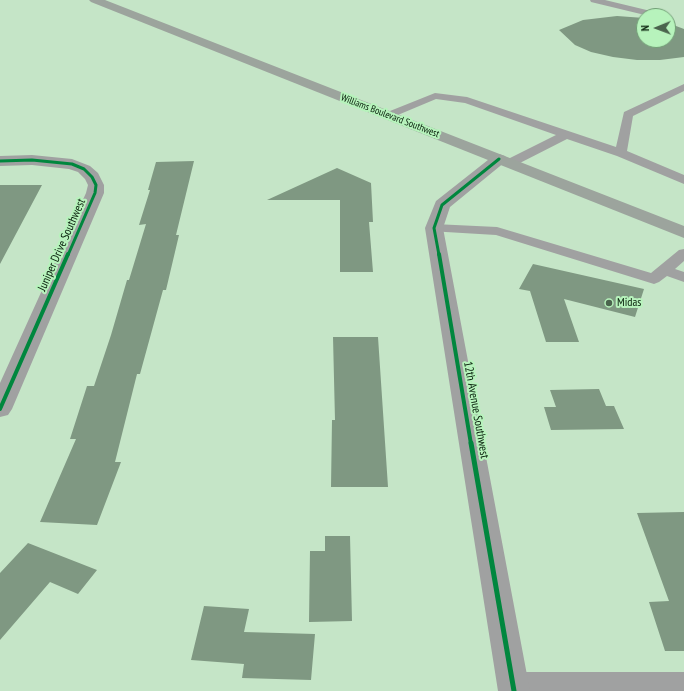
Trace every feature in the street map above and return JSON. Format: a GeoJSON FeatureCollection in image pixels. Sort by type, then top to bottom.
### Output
{"type":"FeatureCollection","features":[{"type":"Feature","properties":{"kind":"main road","name":"Williams Boulevard Southwest"},"geometry":{"type":"LineString","coordinates":[[95,0],[684,232]]}},
{"type":"Feature","properties":{"kind":"street","name":"Juniper Drive Southwest"},"geometry":{"type":"LineString","coordinates":[[0,160],[32,160],[72,164],[88,173],[96,185],[95,194],[0,409]]}},
{"type":"Feature","properties":{"kind":"street","name":"12th Avenue Southwest"},"geometry":{"type":"LineString","coordinates":[[505,161],[442,205],[434,228],[514,687]]}},
{"type":"Feature","properties":{"kind":"lane"},"geometry":{"type":"LineString","coordinates":[[594,0],[636,10]]}},
{"type":"Feature","properties":{"kind":"lane"},"geometry":{"type":"LineString","coordinates":[[621,153],[628,114],[684,87]]}},
{"type":"Feature","properties":{"kind":"lane"},"geometry":{"type":"LineString","coordinates":[[389,115],[435,96],[467,100],[621,153],[684,180]]}},
{"type":"Feature","properties":{"kind":"lane"},"geometry":{"type":"LineString","coordinates":[[505,161],[567,134]]}},
{"type":"Feature","properties":{"kind":"lane"},"geometry":{"type":"LineString","coordinates":[[434,228],[497,231],[654,279],[684,253]]}},
{"type":"Feature","properties":{"kind":"lane"},"geometry":{"type":"LineString","coordinates":[[665,270],[684,277]]}},
{"type":"Feature","properties":{"kind":"lane"},"geometry":{"type":"LineString","coordinates":[[514,687],[684,683]]}},
{"type":"Feature","properties":{"kind":"building"},"geometry":{"type":"Polygon","coordinates":[[[617,16],[636,17],[636,48],[676,48],[676,26],[684,29],[684,57],[660,60],[637,60],[591,52],[575,45],[559,30],[583,20],[617,16]]]}},
{"type":"Feature","properties":{"kind":"building"},"geometry":{"type":"Polygon","coordinates":[[[194,161],[176,235],[179,235],[166,290],[163,290],[140,374],[137,374],[115,462],[121,462],[97,525],[40,522],[76,439],[70,439],[87,386],[94,386],[127,280],[129,280],[146,224],[139,225],[150,190],[148,190],[156,162],[194,161]]]}},
{"type":"Feature","properties":{"kind":"building"},"geometry":{"type":"Polygon","coordinates":[[[337,168],[371,183],[373,222],[369,222],[373,272],[340,272],[340,200],[267,200],[337,168]]]}},
{"type":"Feature","properties":{"kind":"building"},"geometry":{"type":"Polygon","coordinates":[[[0,185],[42,185],[0,264],[0,185]]]}},
{"type":"Feature","properties":{"kind":"building","name":"Midas"},"geometry":{"type":"Polygon","coordinates":[[[533,264],[644,289],[635,317],[564,299],[579,342],[546,342],[530,291],[519,289],[533,264]]]}},
{"type":"Feature","properties":{"kind":"building"},"geometry":{"type":"Polygon","coordinates":[[[333,337],[378,337],[388,487],[331,487],[332,420],[335,420],[333,337]]]}},
{"type":"Feature","properties":{"kind":"building"},"geometry":{"type":"Polygon","coordinates":[[[599,389],[606,406],[614,406],[624,429],[551,430],[544,407],[556,407],[550,390],[599,389]]]}},
{"type":"Feature","properties":{"kind":"building"},"geometry":{"type":"Polygon","coordinates":[[[684,512],[684,651],[665,651],[649,602],[669,601],[637,513],[684,512]]]}},
{"type":"Feature","properties":{"kind":"building"},"geometry":{"type":"Polygon","coordinates":[[[325,536],[350,536],[352,621],[309,622],[310,551],[325,551],[325,536]]]}},
{"type":"Feature","properties":{"kind":"building"},"geometry":{"type":"Polygon","coordinates":[[[28,543],[97,570],[78,594],[50,582],[0,640],[0,573],[28,543]]]}},
{"type":"Feature","properties":{"kind":"building"},"geometry":{"type":"Polygon","coordinates":[[[204,606],[249,609],[244,632],[315,634],[311,680],[242,678],[244,664],[191,660],[204,606]]]}},
{"type":"Feature","properties":{"kind":"cycle path"},"geometry":{"type":"LineString","coordinates":[[499,159],[442,205],[434,228],[514,691]]}},
{"type":"Feature","properties":{"kind":"cycle path"},"geometry":{"type":"LineString","coordinates":[[0,161],[32,160],[72,164],[84,169],[92,177],[96,185],[95,193],[0,409]]}},
{"type":"Feature","properties":{"kind":"place","name":"Midas"},"geometry":{"type":"Point","coordinates":[609,303]}}]}
